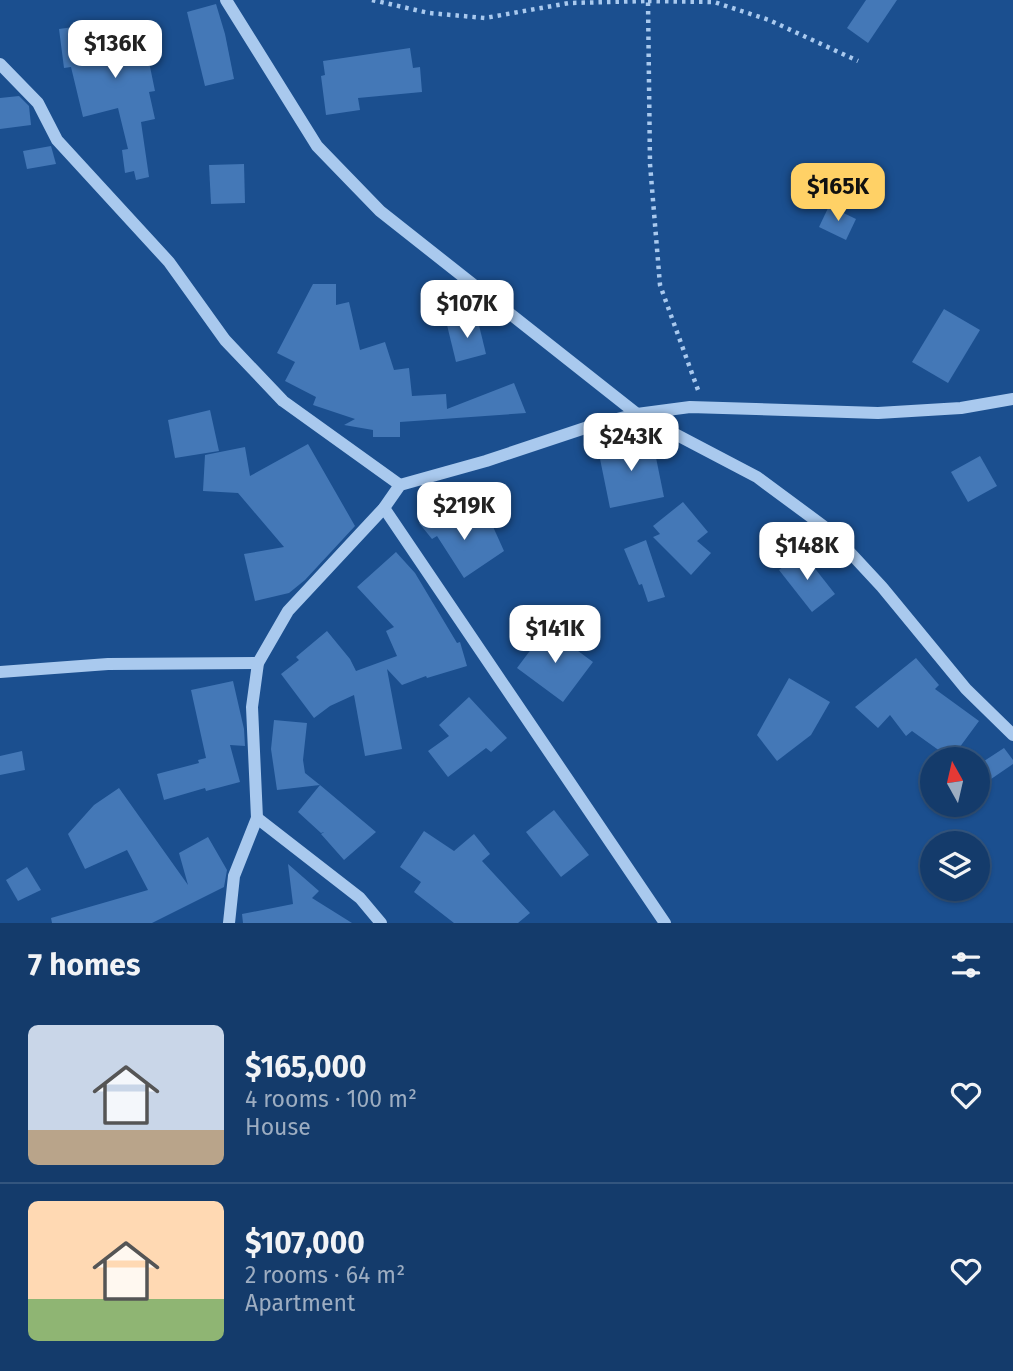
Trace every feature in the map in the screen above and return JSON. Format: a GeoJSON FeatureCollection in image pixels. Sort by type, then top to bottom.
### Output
{"type":"FeatureCollection","features":[{"type":"Feature","properties":{"kind":"street"},"geometry":{"type":"LineString","coordinates":[[226,0],[317,146],[380,211],[637,414],[757,477],[830,531],[882,587],[966,689],[1013,735]]}},
{"type":"Feature","properties":{"kind":"street"},"geometry":{"type":"LineString","coordinates":[[0,64],[38,103],[58,140],[169,262],[233,349],[283,401],[400,485]]}},
{"type":"Feature","properties":{"kind":"street"},"geometry":{"type":"LineString","coordinates":[[229,923],[234,876],[257,818],[252,707],[258,663],[288,611],[384,508],[400,485],[637,414],[704,407],[878,413],[961,408],[1013,400]]}},
{"type":"Feature","properties":{"kind":"street"},"geometry":{"type":"LineString","coordinates":[[384,508],[665,923]]}},
{"type":"Feature","properties":{"kind":"street"},"geometry":{"type":"LineString","coordinates":[[0,672],[108,664],[258,663]]}},
{"type":"Feature","properties":{"kind":"street"},"geometry":{"type":"LineString","coordinates":[[257,818],[360,898],[381,923]]}},
{"type":"Feature","properties":{"kind":"path"},"geometry":{"type":"LineString","coordinates":[[372,0],[429,13],[485,18],[569,3],[714,2],[769,20],[858,61]]}},
{"type":"Feature","properties":{"kind":"path"},"geometry":{"type":"LineString","coordinates":[[648,1],[650,164],[660,285],[704,407]]}},
{"type":"Feature","properties":{"kind":"building"},"geometry":{"type":"Polygon","coordinates":[[[866,0],[897,0],[868,43],[847,28],[866,0]]]}},
{"type":"Feature","properties":{"kind":"building"},"geometry":{"type":"Polygon","coordinates":[[[216,4],[234,79],[205,86],[187,12],[216,4]]]}},
{"type":"Feature","properties":{"kind":"building"},"geometry":{"type":"Polygon","coordinates":[[[110,22],[111,35],[154,25],[161,55],[148,57],[155,91],[149,92],[155,119],[141,122],[149,177],[136,180],[134,171],[125,173],[122,150],[128,149],[118,108],[83,117],[71,67],[64,68],[59,29],[110,22]]]}},
{"type":"Feature","properties":{"kind":"building"},"geometry":{"type":"Polygon","coordinates":[[[410,48],[413,68],[420,67],[422,92],[358,98],[360,110],[326,115],[321,76],[325,75],[323,61],[410,48]]]}},
{"type":"Feature","properties":{"kind":"building"},"geometry":{"type":"Polygon","coordinates":[[[19,96],[29,106],[31,125],[0,129],[0,98],[19,96]]]}},
{"type":"Feature","properties":{"kind":"building"},"geometry":{"type":"Polygon","coordinates":[[[51,146],[56,164],[27,169],[23,151],[51,146]]]}},
{"type":"Feature","properties":{"kind":"building"},"geometry":{"type":"Polygon","coordinates":[[[244,164],[245,203],[211,204],[209,165],[244,164]]]}},
{"type":"Feature","properties":{"kind":"building"},"geometry":{"type":"Polygon","coordinates":[[[829,206],[856,219],[846,240],[819,227],[829,206]]]}},
{"type":"Feature","properties":{"kind":"building"},"geometry":{"type":"Polygon","coordinates":[[[313,284],[336,284],[336,305],[349,302],[360,350],[385,342],[394,370],[409,368],[412,396],[446,394],[447,409],[514,383],[526,413],[400,422],[400,437],[373,437],[373,430],[344,425],[355,419],[313,405],[316,397],[285,381],[295,362],[277,353],[313,284]]]}},
{"type":"Feature","properties":{"kind":"building"},"geometry":{"type":"Polygon","coordinates":[[[944,309],[980,330],[948,383],[912,362],[944,309]]]}},
{"type":"Feature","properties":{"kind":"building"},"geometry":{"type":"Polygon","coordinates":[[[477,317],[486,354],[456,362],[447,325],[477,317]]]}},
{"type":"Feature","properties":{"kind":"building"},"geometry":{"type":"Polygon","coordinates":[[[210,410],[219,451],[175,458],[168,420],[210,410]]]}},
{"type":"Feature","properties":{"kind":"building"},"geometry":{"type":"Polygon","coordinates":[[[652,438],[664,497],[610,508],[598,449],[652,438]]]}},
{"type":"Feature","properties":{"kind":"building"},"geometry":{"type":"Polygon","coordinates":[[[308,444],[355,526],[305,580],[289,593],[255,601],[244,554],[284,547],[238,493],[203,491],[205,455],[245,447],[250,476],[308,444]]]}},
{"type":"Feature","properties":{"kind":"building"},"geometry":{"type":"Polygon","coordinates":[[[980,456],[997,486],[968,502],[951,472],[980,456]]]}},
{"type":"Feature","properties":{"kind":"building"},"geometry":{"type":"Polygon","coordinates":[[[683,502],[708,532],[697,541],[711,553],[691,575],[653,537],[660,534],[653,526],[683,502]]]}},
{"type":"Feature","properties":{"kind":"building"},"geometry":{"type":"Polygon","coordinates":[[[441,507],[462,533],[490,520],[504,551],[464,578],[437,536],[432,539],[419,523],[441,507]]]}},
{"type":"Feature","properties":{"kind":"building"},"geometry":{"type":"Polygon","coordinates":[[[646,540],[665,597],[648,602],[624,549],[646,540]]]}},
{"type":"Feature","properties":{"kind":"building"},"geometry":{"type":"Polygon","coordinates":[[[396,552],[415,573],[457,643],[460,642],[467,666],[402,685],[387,669],[402,749],[365,756],[354,695],[330,706],[314,718],[281,674],[299,660],[296,657],[327,631],[350,659],[356,671],[397,656],[386,631],[394,627],[357,587],[396,552]]]}},
{"type":"Feature","properties":{"kind":"building"},"geometry":{"type":"Polygon","coordinates":[[[802,552],[835,594],[812,612],[779,570],[802,552]]]}},
{"type":"Feature","properties":{"kind":"building"},"geometry":{"type":"Polygon","coordinates":[[[547,628],[593,662],[563,702],[517,668],[547,628]]]}},
{"type":"Feature","properties":{"kind":"building"},"geometry":{"type":"Polygon","coordinates":[[[916,658],[939,685],[935,689],[979,721],[960,747],[934,747],[912,731],[906,736],[890,715],[878,728],[855,707],[916,658]]]}},
{"type":"Feature","properties":{"kind":"building"},"geometry":{"type":"Polygon","coordinates":[[[789,678],[830,702],[811,735],[777,761],[757,735],[789,678]]]}},
{"type":"Feature","properties":{"kind":"building"},"geometry":{"type":"Polygon","coordinates":[[[233,681],[244,729],[245,746],[230,745],[240,782],[206,791],[205,788],[164,800],[157,774],[199,763],[198,760],[206,758],[191,690],[233,681]]]}},
{"type":"Feature","properties":{"kind":"building"},"geometry":{"type":"Polygon","coordinates":[[[469,697],[507,738],[491,752],[486,748],[448,777],[428,751],[449,736],[439,725],[469,697]]]}},
{"type":"Feature","properties":{"kind":"building"},"geometry":{"type":"Polygon","coordinates":[[[274,720],[307,723],[303,760],[305,773],[320,785],[277,790],[271,749],[274,720]]]}},
{"type":"Feature","properties":{"kind":"building"},"geometry":{"type":"Polygon","coordinates":[[[1004,748],[1013,764],[990,780],[990,757],[1004,748]]]}},
{"type":"Feature","properties":{"kind":"building"},"geometry":{"type":"Polygon","coordinates":[[[22,751],[25,770],[0,775],[0,756],[22,751]]]}},
{"type":"Feature","properties":{"kind":"building"},"geometry":{"type":"Polygon","coordinates":[[[320,785],[376,832],[344,860],[321,834],[324,832],[321,833],[298,812],[320,785]]]}},
{"type":"Feature","properties":{"kind":"building"},"geometry":{"type":"Polygon","coordinates":[[[119,788],[188,885],[179,853],[208,837],[227,870],[224,887],[152,923],[52,923],[51,918],[148,890],[127,850],[85,869],[68,834],[94,805],[119,788]]]}},
{"type":"Feature","properties":{"kind":"building"},"geometry":{"type":"Polygon","coordinates":[[[554,810],[589,855],[561,877],[526,832],[554,810]]]}},
{"type":"Feature","properties":{"kind":"building"},"geometry":{"type":"Polygon","coordinates":[[[424,831],[454,851],[474,834],[490,854],[482,861],[530,913],[518,923],[454,923],[414,892],[421,882],[400,867],[424,831]]]}},
{"type":"Feature","properties":{"kind":"building"},"geometry":{"type":"Polygon","coordinates":[[[288,864],[319,891],[312,898],[352,923],[243,923],[242,914],[293,904],[288,864]]]}},
{"type":"Feature","properties":{"kind":"building"},"geometry":{"type":"Polygon","coordinates":[[[27,867],[41,890],[18,901],[6,880],[27,867]]]}}]}
